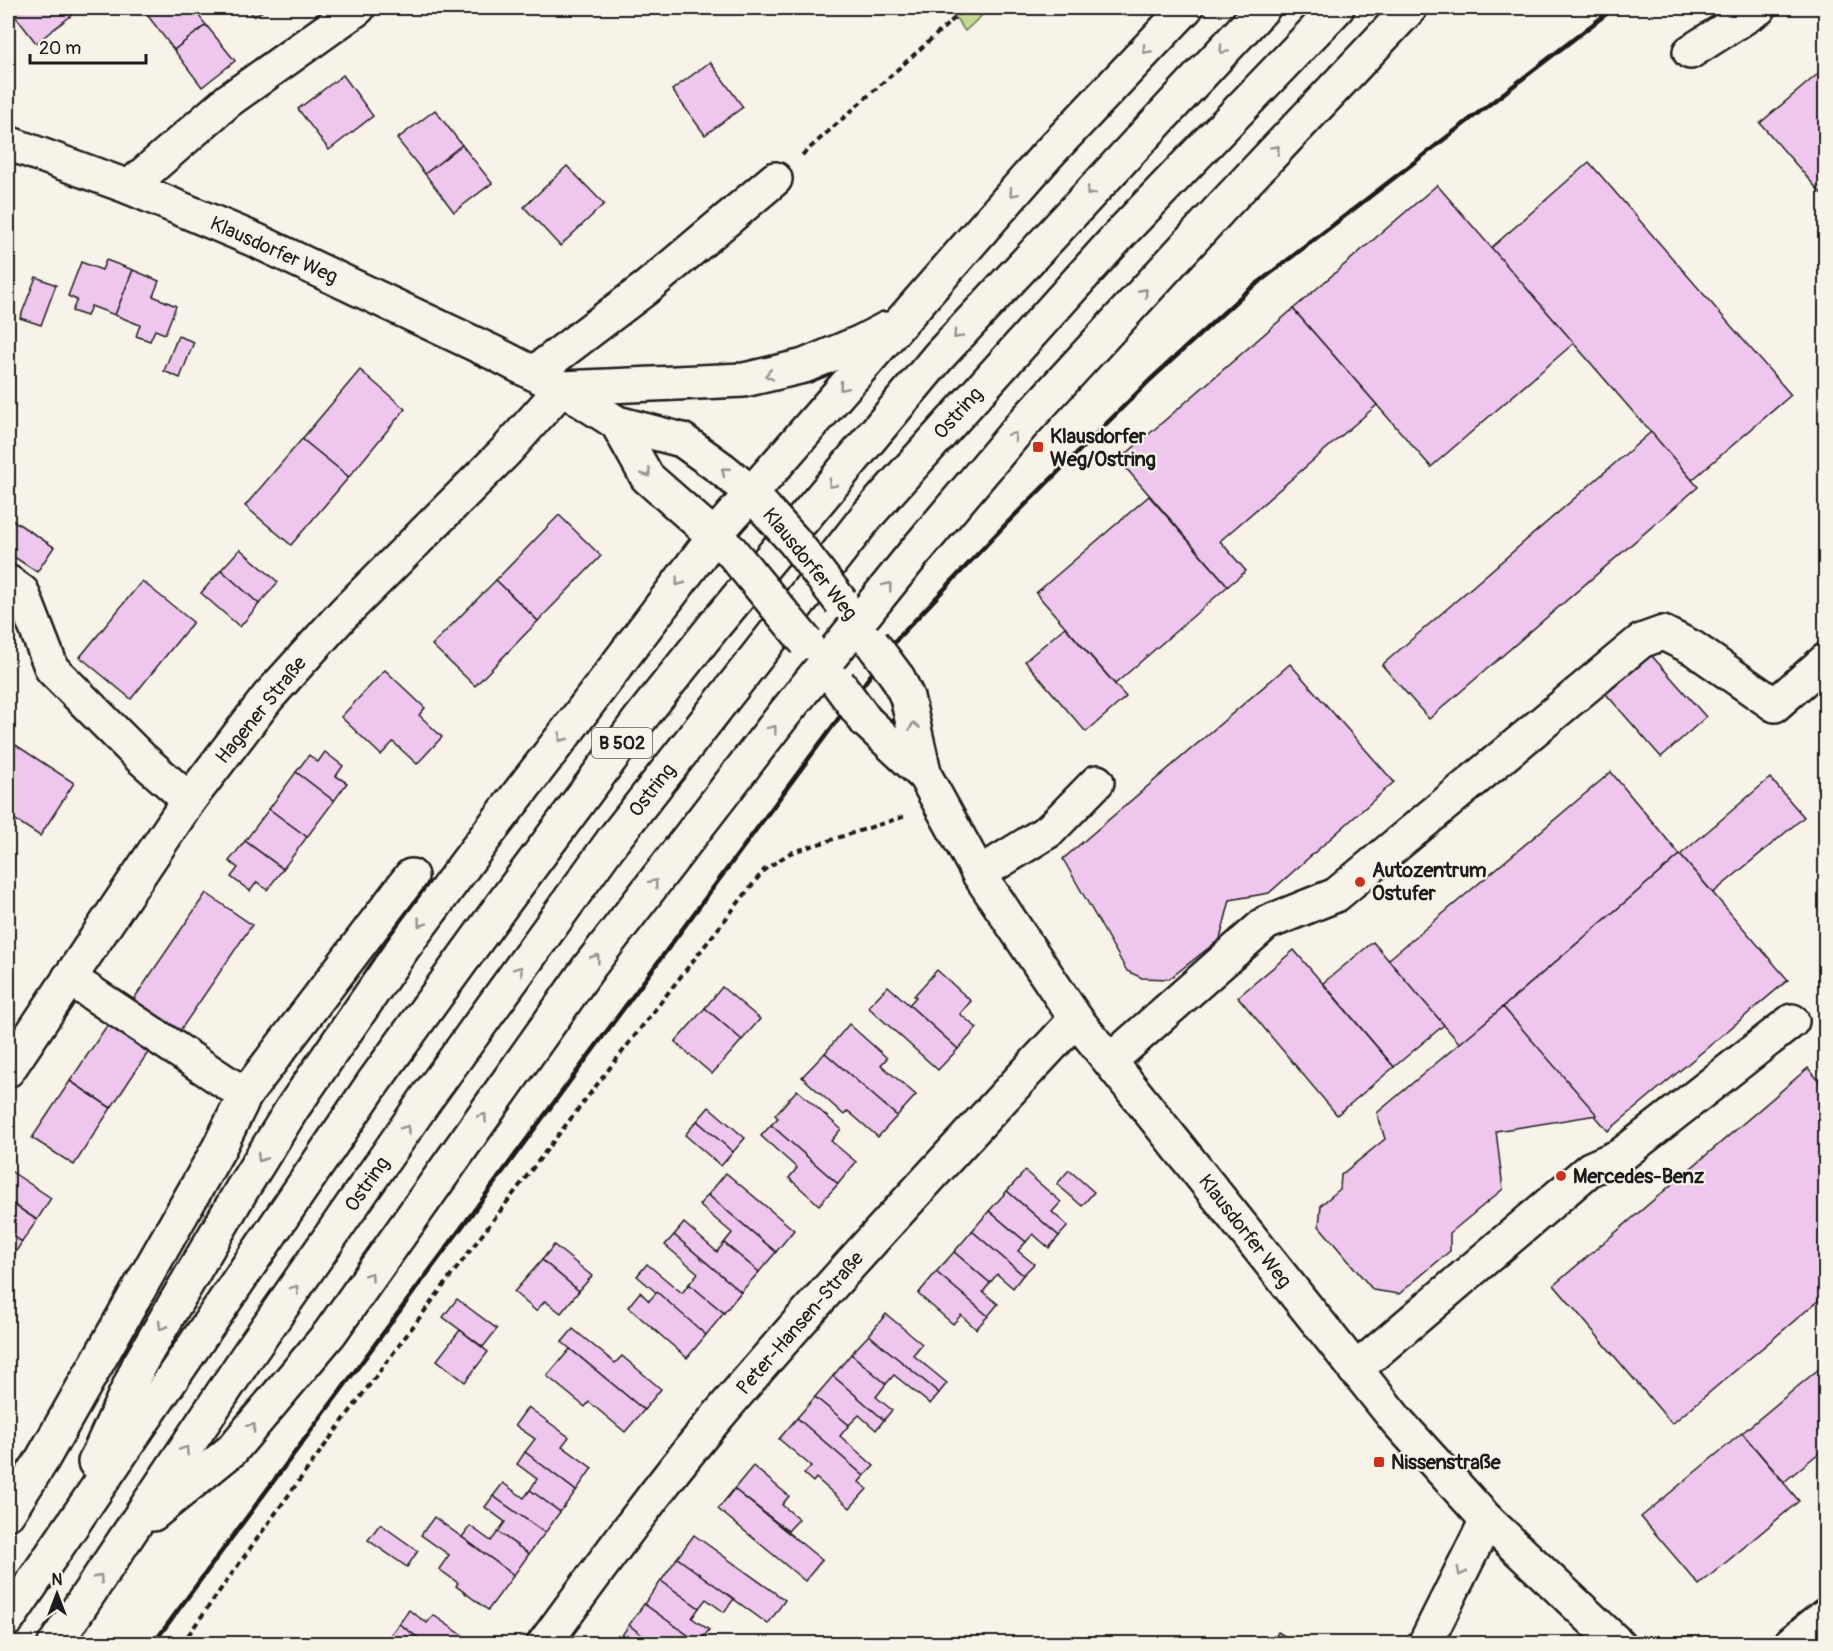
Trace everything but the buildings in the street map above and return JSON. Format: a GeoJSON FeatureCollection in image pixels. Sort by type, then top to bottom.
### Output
{"type":"FeatureCollection","features":[{"type":"Feature","properties":{"kind":"main road"},"geometry":{"type":"LineString","coordinates":[[129,187],[229,100],[358,8]]}},
{"type":"Feature","properties":{"kind":"main road"},"geometry":{"type":"LineString","coordinates":[[59,1541],[139,1365],[241,1191],[292,1109],[449,885],[900,322],[1047,155],[1186,8]]}},
{"type":"Feature","properties":{"kind":"main road","name":"B 502"},"geometry":{"type":"LineString","coordinates":[[8,1619],[373,1083],[640,719],[714,626],[939,356],[1263,8]]}},
{"type":"Feature","properties":{"kind":"main road","name":"Ostring"},"geometry":{"type":"LineString","coordinates":[[55,1644],[246,1358],[420,1109],[613,840],[866,517],[1122,232],[1337,8]]}},
{"type":"Feature","properties":{"kind":"main road"},"geometry":{"type":"LineString","coordinates":[[129,1533],[232,1450],[330,1333],[589,968],[823,663],[914,553],[1021,426],[1221,208],[1410,8]]}},
{"type":"Feature","properties":{"kind":"main road"},"geometry":{"type":"LineString","coordinates":[[1690,52],[1759,8]]}},
{"type":"Feature","properties":{"kind":"main road","name":"Klausdorfer Weg"},"geometry":{"type":"LineString","coordinates":[[8,143],[129,187],[255,240],[468,339],[562,388],[617,423],[682,440],[722,469],[758,501],[794,541],[898,678],[907,697],[925,776],[979,874],[1076,1019],[1397,1422],[1487,1520],[1618,1644]]}},
{"type":"Feature","properties":{"kind":"main road"},"geometry":{"type":"LineString","coordinates":[[534,373],[646,288],[775,179]]}},
{"type":"Feature","properties":{"kind":"main road"},"geometry":{"type":"LineString","coordinates":[[562,388],[744,380],[804,366],[861,342],[900,322]]}},
{"type":"Feature","properties":{"kind":"main road","name":"Hagener Straße"},"geometry":{"type":"LineString","coordinates":[[8,1070],[189,800],[268,697],[343,615],[506,451],[562,388]]}},
{"type":"Feature","properties":{"kind":"main road","name":"Klausdorfer Weg"},"geometry":{"type":"LineString","coordinates":[[617,423],[647,477],[723,543],[823,663],[866,721],[925,776]]}},
{"type":"Feature","properties":{"kind":"main road"},"geometry":{"type":"LineString","coordinates":[[8,582],[22,592],[52,669],[140,757],[189,800]]}},
{"type":"Feature","properties":{"kind":"main road"},"geometry":{"type":"LineString","coordinates":[[1110,1061],[1266,923],[1336,895],[1641,641],[1663,633],[1693,648],[1775,705],[1826,660]]}},
{"type":"Feature","properties":{"kind":"main road"},"geometry":{"type":"LineString","coordinates":[[979,874],[1050,830],[1097,782]]}},
{"type":"Feature","properties":{"kind":"main road"},"geometry":{"type":"LineString","coordinates":[[8,1514],[54,1439],[219,1148],[245,1095],[411,876]]}},
{"type":"Feature","properties":{"kind":"main road"},"geometry":{"type":"LineString","coordinates":[[69,978],[245,1095]]}},
{"type":"Feature","properties":{"kind":"main road","name":"Peter-Hansen-Straße"},"geometry":{"type":"LineString","coordinates":[[544,1644],[712,1424],[900,1210],[1076,1019]]}},
{"type":"Feature","properties":{"kind":"main road"},"geometry":{"type":"LineString","coordinates":[[1355,1370],[1590,1169],[1620,1156],[1792,1021]]}},
{"type":"Feature","properties":{"kind":"main road"},"geometry":{"type":"LineString","coordinates":[[1425,1644],[1487,1520]]}},
{"type":"Feature","properties":{"kind":"main road"},"geometry":{"type":"LineString","coordinates":[[1790,1644],[1826,1615]]}},
{"type":"Feature","properties":{"kind":"path"},"geometry":{"type":"LineString","coordinates":[[775,179],[966,8]]}},
{"type":"Feature","properties":{"kind":"path"},"geometry":{"type":"LineString","coordinates":[[182,1644],[259,1533],[510,1198],[764,870],[790,853],[940,804]]}},
{"type":"Feature","properties":{"kind":"green space"},"geometry":{"type":"Polygon","coordinates":[[[949,8],[990,8],[965,31],[949,8]]]}},
{"type":"Feature","properties":{"kind":"railway"},"geometry":{"type":"LineString","coordinates":[[153,1644],[898,638],[1006,524],[1150,380],[1245,293],[1614,8]]}},
{"type":"Feature","properties":{"kind":"place","name":"Klausdorfer Weg/Ostring"},"geometry":{"type":"Point","coordinates":[1038,447]}},
{"type":"Feature","properties":{"kind":"place","name":"Autozentrum Ostufer"},"geometry":{"type":"Point","coordinates":[1360,882]}},
{"type":"Feature","properties":{"kind":"place","name":"Mercedes-Benz"},"geometry":{"type":"Point","coordinates":[1561,1176]}},
{"type":"Feature","properties":{"kind":"place","name":"Nissenstraße"},"geometry":{"type":"Point","coordinates":[1379,1462]}}]}
